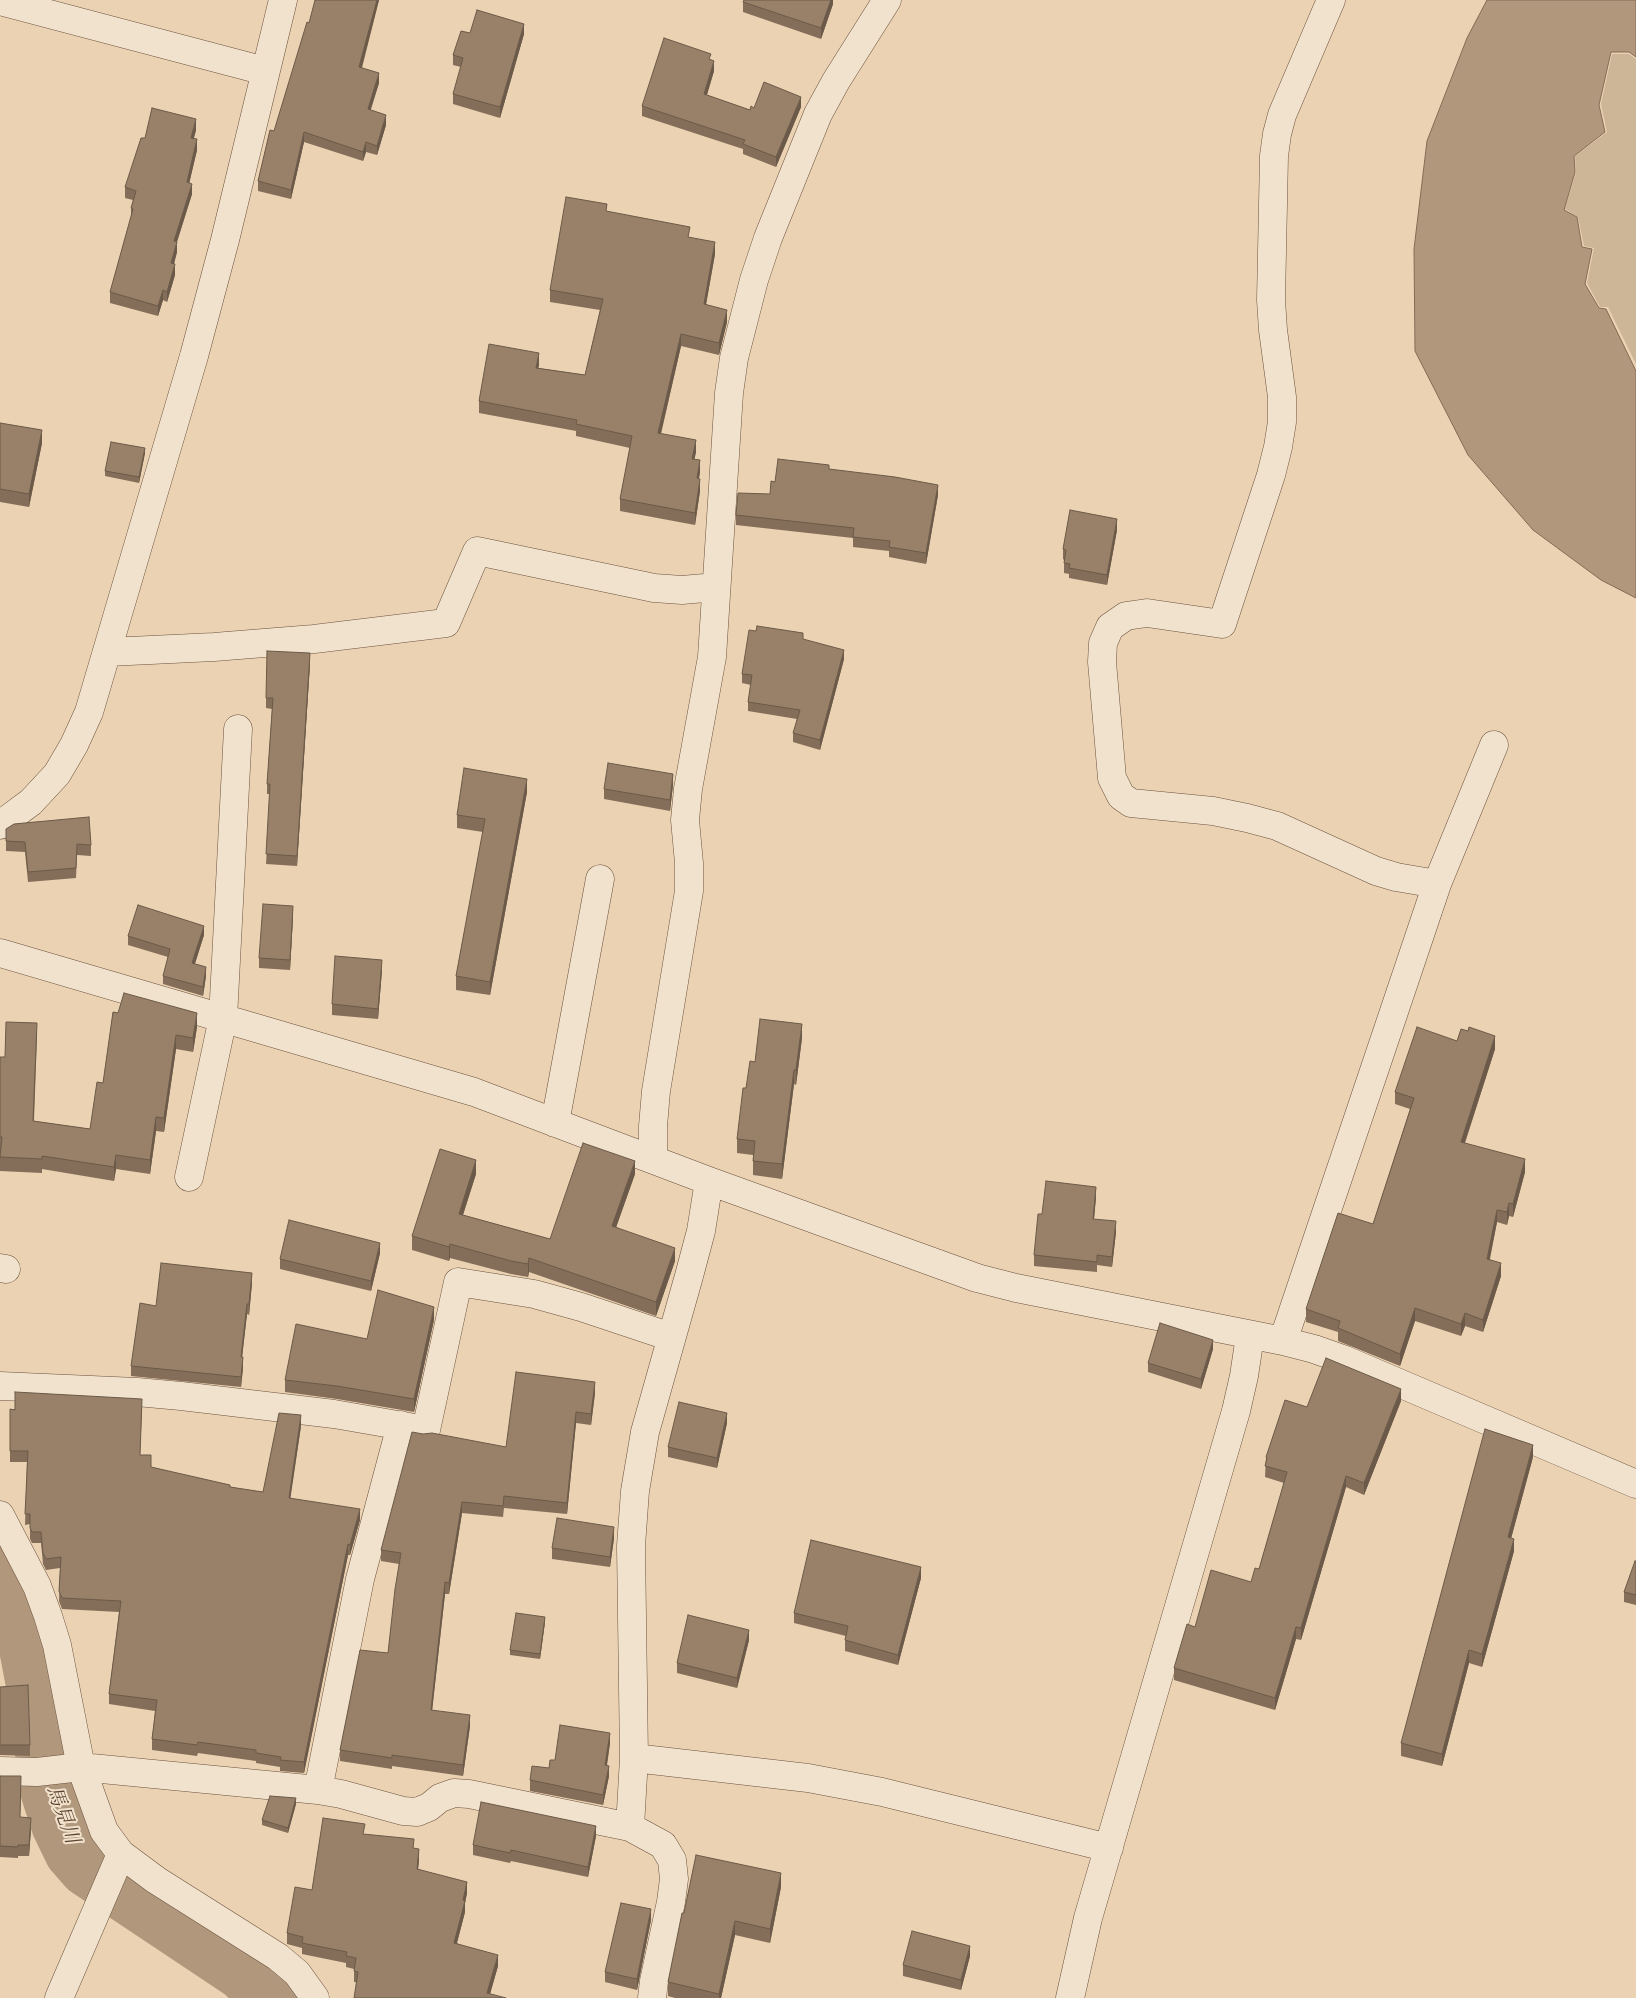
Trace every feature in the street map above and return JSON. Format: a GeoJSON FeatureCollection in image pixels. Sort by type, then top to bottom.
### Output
{"type":"FeatureCollection","features":[{"type":"Feature","properties":{"kind":"street"},"geometry":{"type":"LineString","coordinates":[[0,825],[31,802],[57,774],[74,745],[89,712],[194,356],[225,240],[283,0]]}},
{"type":"Feature","properties":{"kind":"street"},"geometry":{"type":"LineString","coordinates":[[653,1159],[656,1091],[689,891],[690,863],[685,820],[688,789],[712,656],[729,393],[734,358],[754,280],[768,238],[818,114],[836,81],[888,0]]}},
{"type":"Feature","properties":{"kind":"street"},"geometry":{"type":"LineString","coordinates":[[1331,0],[1282,115],[1274,156],[1271,300],[1282,397],[1282,422],[1271,475],[1222,624],[1147,613],[1126,616],[1110,626],[1102,643],[1102,662],[1112,778],[1121,796],[1131,803],[1213,811],[1247,818],[1277,826],[1376,872],[1437,884]]}},
{"type":"Feature","properties":{"kind":"street"},"geometry":{"type":"LineString","coordinates":[[0,2],[266,72]]}},
{"type":"Feature","properties":{"kind":"street"},"geometry":{"type":"LineString","coordinates":[[108,652],[214,647],[314,639],[446,623],[478,551],[646,586],[682,590],[716,588]]}},
{"type":"Feature","properties":{"kind":"street"},"geometry":{"type":"LineString","coordinates":[[189,1177],[223,1018],[238,729]]}},
{"type":"Feature","properties":{"kind":"street"},"geometry":{"type":"LineString","coordinates":[[1283,1341],[1437,884],[1494,745]]}},
{"type":"Feature","properties":{"kind":"street"},"geometry":{"type":"LineString","coordinates":[[555,1123],[600,879]]}},
{"type":"Feature","properties":{"kind":"street"},"geometry":{"type":"LineString","coordinates":[[0,953],[441,1081],[977,1278],[1016,1288],[1250,1336],[1283,1341],[1345,1360],[1636,1484]]}},
{"type":"Feature","properties":{"kind":"street"},"geometry":{"type":"LineString","coordinates":[[630,1827],[634,1758],[630,1546],[635,1490],[645,1432],[701,1231],[709,1181]]}},
{"type":"Feature","properties":{"kind":"street"},"geometry":{"type":"LineString","coordinates":[[0,1386],[136,1392],[181,1396],[334,1414],[426,1430],[458,1282],[534,1294],[670,1337]]}},
{"type":"Feature","properties":{"kind":"street"},"geometry":{"type":"LineString","coordinates":[[1070,1998],[1079,1954],[1236,1411],[1250,1336]]}},
{"type":"Feature","properties":{"kind":"street"},"geometry":{"type":"LineString","coordinates":[[318,1790],[362,1571],[401,1425]]}},
{"type":"Feature","properties":{"kind":"street"},"geometry":{"type":"LineString","coordinates":[[0,1515],[37,1586],[48,1616],[57,1645],[74,1769],[118,1861],[278,1956],[297,1973],[315,1998]]}},
{"type":"Feature","properties":{"kind":"street"},"geometry":{"type":"LineString","coordinates":[[634,1758],[808,1778],[882,1792],[1109,1848]]}},
{"type":"Feature","properties":{"kind":"street"},"geometry":{"type":"LineString","coordinates":[[0,1771],[36,1772],[74,1769],[318,1790],[341,1794],[403,1811],[418,1812],[429,1807],[440,1798],[454,1793],[469,1794],[630,1827],[663,1846],[672,1860],[674,1879],[671,1902],[652,1998]]}},
{"type":"Feature","properties":{"kind":"street"},"geometry":{"type":"LineString","coordinates":[[60,1998],[118,1861]]}},
{"type":"Feature","properties":{"kind":"shaded area"},"geometry":{"type":"Polygon","coordinates":[[[1487,0],[1636,0],[1636,57],[1629,52],[1611,52],[1599,105],[1605,132],[1574,156],[1575,172],[1564,210],[1577,217],[1582,247],[1592,249],[1585,284],[1599,308],[1606,309],[1636,371],[1636,598],[1601,580],[1533,530],[1468,455],[1415,351],[1414,249],[1427,141],[1467,38],[1487,0]]]}},
{"type":"Feature","properties":{"kind":"shaded area"},"geometry":{"type":"Polygon","coordinates":[[[1612,54],[1629,54],[1636,59],[1636,364],[1608,307],[1600,307],[1587,283],[1594,248],[1584,246],[1578,217],[1565,209],[1576,172],[1575,156],[1607,132],[1601,104],[1612,54]]]}},
{"type":"Feature","properties":{"kind":"building"},"geometry":{"type":"Polygon","coordinates":[[[315,0],[377,0],[359,67],[379,73],[368,109],[386,115],[377,146],[366,142],[363,152],[304,132],[291,190],[258,181],[270,130],[274,131],[315,0]]]}},
{"type":"Feature","properties":{"kind":"building"},"geometry":{"type":"Polygon","coordinates":[[[744,0],[831,0],[821,28],[743,2],[744,0]]]}},
{"type":"Feature","properties":{"kind":"building"},"geometry":{"type":"Polygon","coordinates":[[[477,10],[524,24],[500,107],[453,94],[463,58],[453,55],[461,31],[470,33],[477,10]]]}},
{"type":"Feature","properties":{"kind":"building"},"geometry":{"type":"Polygon","coordinates":[[[664,38],[711,54],[709,59],[714,61],[704,94],[750,110],[751,106],[754,108],[764,82],[801,97],[776,157],[743,144],[745,140],[642,106],[664,38]]]}},
{"type":"Feature","properties":{"kind":"building"},"geometry":{"type":"Polygon","coordinates":[[[152,108],[196,119],[191,138],[197,139],[187,182],[192,184],[174,241],[177,242],[171,263],[175,264],[167,292],[163,290],[158,306],[110,292],[133,209],[131,208],[136,191],[125,187],[141,138],[145,138],[152,108]]]}},
{"type":"Feature","properties":{"kind":"building"},"geometry":{"type":"Polygon","coordinates":[[[566,197],[607,204],[606,211],[690,227],[688,237],[715,242],[704,304],[727,310],[719,343],[681,334],[658,433],[696,440],[692,459],[700,460],[697,478],[700,479],[695,513],[620,499],[632,436],[576,424],[577,420],[479,401],[489,344],[539,353],[536,368],[585,375],[603,299],[550,290],[566,197]]]}},
{"type":"Feature","properties":{"kind":"building"},"geometry":{"type":"Polygon","coordinates":[[[0,423],[42,430],[29,494],[0,489],[0,423]]]}},
{"type":"Feature","properties":{"kind":"building"},"geometry":{"type":"Polygon","coordinates":[[[111,442],[145,448],[139,477],[105,471],[111,442]]]}},
{"type":"Feature","properties":{"kind":"building"},"geometry":{"type":"Polygon","coordinates":[[[778,459],[829,465],[829,469],[895,477],[938,485],[926,553],[889,547],[890,541],[853,537],[854,528],[736,515],[738,493],[770,494],[771,481],[775,482],[778,459]]]}},
{"type":"Feature","properties":{"kind":"building"},"geometry":{"type":"Polygon","coordinates":[[[1070,510],[1117,519],[1107,575],[1069,568],[1070,564],[1064,563],[1066,550],[1063,549],[1070,510]]]}},
{"type":"Feature","properties":{"kind":"building"},"geometry":{"type":"Polygon","coordinates":[[[757,626],[803,633],[803,639],[844,650],[820,740],[793,733],[800,710],[748,702],[752,675],[742,674],[749,630],[756,631],[757,626]]]}},
{"type":"Feature","properties":{"kind":"building"},"geometry":{"type":"Polygon","coordinates":[[[267,651],[310,653],[297,856],[266,854],[270,784],[267,784],[273,698],[266,698],[267,651]]]}},
{"type":"Feature","properties":{"kind":"building"},"geometry":{"type":"Polygon","coordinates":[[[608,763],[673,774],[670,800],[604,789],[608,763]]]}},
{"type":"Feature","properties":{"kind":"building"},"geometry":{"type":"Polygon","coordinates":[[[464,768],[527,779],[490,982],[456,976],[485,819],[457,815],[464,768]]]}},
{"type":"Feature","properties":{"kind":"building"},"geometry":{"type":"Polygon","coordinates":[[[89,817],[91,845],[77,844],[76,868],[28,872],[25,842],[6,841],[6,829],[14,824],[89,817]]]}},
{"type":"Feature","properties":{"kind":"building"},"geometry":{"type":"Polygon","coordinates":[[[263,904],[293,906],[290,960],[259,958],[263,904]]]}},
{"type":"Feature","properties":{"kind":"building"},"geometry":{"type":"Polygon","coordinates":[[[138,905],[204,926],[192,963],[206,967],[203,987],[163,976],[170,949],[128,936],[138,905]]]}},
{"type":"Feature","properties":{"kind":"building"},"geometry":{"type":"Polygon","coordinates":[[[335,956],[382,960],[378,1009],[332,1004],[335,956]]]}},
{"type":"Feature","properties":{"kind":"building"},"geometry":{"type":"Polygon","coordinates":[[[124,993],[197,1013],[193,1038],[176,1035],[164,1118],[156,1117],[150,1160],[116,1155],[114,1167],[42,1156],[42,1159],[0,1157],[2,1137],[0,1137],[0,1057],[5,1057],[6,1022],[37,1023],[33,1121],[90,1129],[97,1082],[103,1083],[113,1012],[118,1013],[124,993]]]}},
{"type":"Feature","properties":{"kind":"building"},"geometry":{"type":"Polygon","coordinates":[[[760,1019],[802,1024],[782,1164],[753,1161],[755,1141],[737,1139],[743,1088],[746,1088],[750,1061],[755,1062],[760,1019]]]}},
{"type":"Feature","properties":{"kind":"building"},"geometry":{"type":"Polygon","coordinates":[[[1417,1027],[1457,1041],[1461,1029],[1468,1031],[1469,1027],[1495,1036],[1461,1142],[1525,1159],[1513,1204],[1509,1203],[1507,1212],[1497,1210],[1487,1259],[1501,1263],[1483,1320],[1465,1313],[1461,1324],[1415,1308],[1400,1354],[1338,1328],[1340,1321],[1306,1309],[1338,1213],[1373,1224],[1414,1098],[1395,1092],[1417,1027]]]}},
{"type":"Feature","properties":{"kind":"building"},"geometry":{"type":"Polygon","coordinates":[[[583,1143],[635,1161],[612,1226],[675,1248],[656,1302],[529,1258],[528,1264],[511,1261],[450,1244],[449,1247],[412,1236],[440,1149],[476,1160],[459,1214],[550,1239],[583,1143]]]}},
{"type":"Feature","properties":{"kind":"building"},"geometry":{"type":"Polygon","coordinates":[[[1046,1181],[1096,1187],[1093,1219],[1116,1221],[1112,1257],[1097,1255],[1097,1262],[1034,1255],[1038,1214],[1042,1214],[1046,1181]]]}},
{"type":"Feature","properties":{"kind":"building"},"geometry":{"type":"Polygon","coordinates":[[[289,1220],[380,1243],[371,1281],[280,1259],[289,1220]]]}},
{"type":"Feature","properties":{"kind":"building"},"geometry":{"type":"Polygon","coordinates":[[[161,1263],[252,1273],[241,1357],[243,1357],[241,1377],[131,1366],[140,1303],[156,1306],[161,1263]]]}},
{"type":"Feature","properties":{"kind":"building"},"geometry":{"type":"Polygon","coordinates":[[[378,1290],[434,1307],[414,1399],[337,1386],[285,1380],[296,1324],[367,1339],[378,1290]]]}},
{"type":"Feature","properties":{"kind":"building"},"geometry":{"type":"Polygon","coordinates":[[[1160,1323],[1213,1340],[1201,1379],[1148,1363],[1160,1323]]]}},
{"type":"Feature","properties":{"kind":"building"},"geometry":{"type":"Polygon","coordinates":[[[1326,1358],[1401,1389],[1364,1483],[1346,1476],[1301,1628],[1296,1627],[1275,1698],[1174,1668],[1187,1624],[1195,1627],[1211,1570],[1251,1582],[1255,1568],[1259,1569],[1287,1472],[1265,1466],[1266,1457],[1285,1400],[1307,1407],[1326,1358]]]}},
{"type":"Feature","properties":{"kind":"building"},"geometry":{"type":"Polygon","coordinates":[[[516,1372],[595,1382],[591,1414],[576,1412],[567,1503],[504,1496],[503,1506],[462,1502],[449,1583],[445,1582],[431,1710],[470,1715],[463,1765],[392,1755],[392,1758],[340,1750],[360,1650],[388,1653],[401,1553],[381,1550],[412,1432],[432,1433],[506,1447],[516,1372]]]}},
{"type":"Feature","properties":{"kind":"building"},"geometry":{"type":"Polygon","coordinates":[[[15,1392],[142,1399],[140,1455],[151,1455],[151,1467],[230,1485],[230,1487],[263,1492],[279,1413],[301,1415],[289,1498],[360,1509],[350,1545],[348,1544],[304,1762],[280,1760],[281,1757],[256,1753],[256,1750],[198,1742],[197,1745],[152,1739],[157,1700],[109,1694],[121,1601],[62,1598],[59,1591],[61,1557],[46,1559],[43,1553],[41,1532],[32,1532],[30,1528],[30,1514],[25,1514],[28,1451],[10,1451],[10,1409],[15,1410],[15,1392]]]}},
{"type":"Feature","properties":{"kind":"building"},"geometry":{"type":"Polygon","coordinates":[[[679,1402],[727,1413],[717,1458],[668,1447],[679,1402]]]}},
{"type":"Feature","properties":{"kind":"building"},"geometry":{"type":"Polygon","coordinates":[[[1485,1429],[1533,1445],[1508,1537],[1514,1539],[1482,1654],[1469,1650],[1442,1754],[1401,1743],[1485,1429]]]}},
{"type":"Feature","properties":{"kind":"building"},"geometry":{"type":"Polygon","coordinates":[[[557,1518],[614,1527],[610,1557],[552,1548],[557,1518]]]}},
{"type":"Feature","properties":{"kind":"building"},"geometry":{"type":"Polygon","coordinates":[[[811,1540],[921,1567],[898,1655],[845,1640],[848,1626],[794,1613],[811,1540]]]}},
{"type":"Feature","properties":{"kind":"building"},"geometry":{"type":"Polygon","coordinates":[[[1636,1561],[1636,1595],[1624,1592],[1636,1561]]]}},
{"type":"Feature","properties":{"kind":"building"},"geometry":{"type":"Polygon","coordinates":[[[516,1613],[545,1617],[540,1654],[510,1650],[516,1613]]]}},
{"type":"Feature","properties":{"kind":"building"},"geometry":{"type":"Polygon","coordinates":[[[688,1615],[749,1630],[737,1678],[677,1663],[688,1615]]]}},
{"type":"Feature","properties":{"kind":"building"},"geometry":{"type":"Polygon","coordinates":[[[28,1685],[30,1745],[0,1745],[0,1687],[28,1685]]]}},
{"type":"Feature","properties":{"kind":"building"},"geometry":{"type":"Polygon","coordinates":[[[560,1725],[610,1733],[605,1765],[609,1766],[603,1795],[530,1780],[532,1766],[549,1768],[550,1760],[555,1760],[560,1725]]]}},
{"type":"Feature","properties":{"kind":"building"},"geometry":{"type":"Polygon","coordinates":[[[0,1776],[21,1776],[20,1817],[31,1818],[29,1845],[18,1845],[18,1847],[0,1846],[0,1776]]]}},
{"type":"Feature","properties":{"kind":"building"},"geometry":{"type":"Polygon","coordinates":[[[270,1796],[296,1798],[288,1828],[262,1820],[270,1796]]]}},
{"type":"Feature","properties":{"kind":"building"},"geometry":{"type":"Polygon","coordinates":[[[481,1802],[596,1826],[588,1867],[511,1850],[510,1853],[473,1845],[481,1802]]]}},
{"type":"Feature","properties":{"kind":"building"},"geometry":{"type":"Polygon","coordinates":[[[323,1818],[365,1824],[363,1834],[414,1839],[413,1848],[419,1849],[417,1869],[467,1882],[463,1900],[465,1901],[454,1943],[498,1955],[487,1993],[506,1998],[354,1998],[358,1972],[354,1971],[356,1958],[346,1956],[347,1952],[302,1943],[303,1937],[287,1933],[295,1887],[312,1890],[323,1818]]]}},
{"type":"Feature","properties":{"kind":"building"},"geometry":{"type":"Polygon","coordinates":[[[696,1855],[781,1873],[770,1929],[735,1921],[719,1994],[668,1982],[696,1855]]]}},
{"type":"Feature","properties":{"kind":"building"},"geometry":{"type":"Polygon","coordinates":[[[621,1903],[651,1909],[637,1979],[605,1972],[621,1903]]]}},
{"type":"Feature","properties":{"kind":"building"},"geometry":{"type":"Polygon","coordinates":[[[912,1931],[970,1946],[961,1980],[903,1965],[912,1931]]]}},
{"type":"Feature","properties":{"kind":"waterway","name":"馬見川"},"geometry":{"type":"LineString","coordinates":[[0,1570],[26,1632],[36,1685],[50,1790],[61,1824],[74,1851],[88,1867],[244,1971],[271,1998]]}}]}
